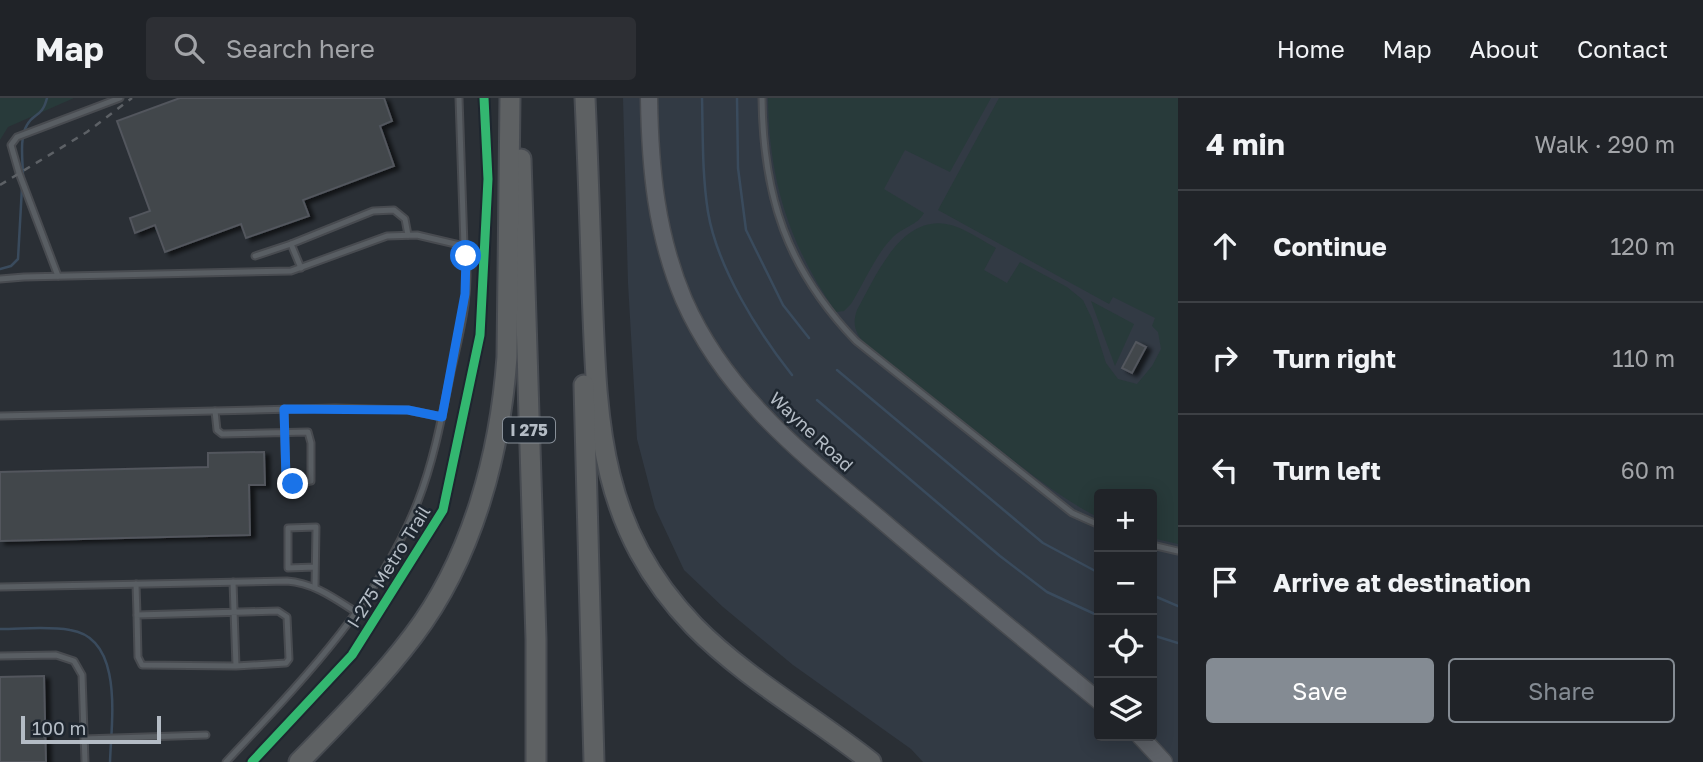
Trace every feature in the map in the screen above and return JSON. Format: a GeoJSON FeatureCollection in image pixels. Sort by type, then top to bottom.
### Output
{"type":"FeatureCollection","features":[{"type":"Feature","properties":{"kind":"highway"},"geometry":{"type":"LineString","coordinates":[[299,762],[334,727],[414,635],[445,585],[470,530],[486,484],[504,399],[507,357],[510,98]]}},
{"type":"Feature","properties":{"kind":"highway","name":"I 275"},"geometry":{"type":"LineString","coordinates":[[520,98],[536,639],[536,762]]}},
{"type":"Feature","properties":{"kind":"highway"},"geometry":{"type":"LineString","coordinates":[[576,98],[594,762]]}},
{"type":"Feature","properties":{"kind":"highway"},"geometry":{"type":"LineString","coordinates":[[585,98],[595,375],[600,429],[609,477],[625,523],[648,566],[670,598],[695,627],[766,686],[871,762]]}},
{"type":"Feature","properties":{"kind":"main road","name":"Wayne Road"},"geometry":{"type":"LineString","coordinates":[[649,98],[651,165],[665,245],[694,321],[731,379],[783,437],[1094,697]]}},
{"type":"Feature","properties":{"kind":"main road"},"geometry":{"type":"LineString","coordinates":[[1145,741],[1164,762]]}},
{"type":"Feature","properties":{"kind":"lane"},"geometry":{"type":"LineString","coordinates":[[58,276],[11,145],[17,137],[120,98]]}},
{"type":"Feature","properties":{"kind":"lane"},"geometry":{"type":"LineString","coordinates":[[226,762],[324,656],[394,552],[417,503],[442,417],[465,294],[466,256],[459,98]]}},
{"type":"Feature","properties":{"kind":"lane"},"geometry":{"type":"LineString","coordinates":[[762,98],[762,142],[771,196],[798,262],[829,313],[856,341],[1072,513],[1094,523]]}},
{"type":"Feature","properties":{"kind":"lane"},"geometry":{"type":"LineString","coordinates":[[255,256],[373,211],[394,210],[405,219],[408,235]]}},
{"type":"Feature","properties":{"kind":"lane"},"geometry":{"type":"LineString","coordinates":[[0,279],[291,271],[387,236],[417,235],[464,246]]}},
{"type":"Feature","properties":{"kind":"lane"},"geometry":{"type":"LineString","coordinates":[[291,244],[301,268]]}},
{"type":"Feature","properties":{"kind":"lane"},"geometry":{"type":"LineString","coordinates":[[0,416],[284,409],[408,410],[442,417]]}},
{"type":"Feature","properties":{"kind":"lane"},"geometry":{"type":"LineString","coordinates":[[215,411],[217,430],[222,434],[285,433],[310,434],[311,481],[307,483],[293,484],[286,479],[285,433],[284,409]]}},
{"type":"Feature","properties":{"kind":"lane"},"geometry":{"type":"LineString","coordinates":[[315,567],[288,568],[288,528],[316,527],[315,587]]}},
{"type":"Feature","properties":{"kind":"lane"},"geometry":{"type":"LineString","coordinates":[[1157,546],[1178,551]]}},
{"type":"Feature","properties":{"kind":"lane"},"geometry":{"type":"LineString","coordinates":[[0,587],[288,581],[315,587],[356,612]]}},
{"type":"Feature","properties":{"kind":"lane"},"geometry":{"type":"LineString","coordinates":[[233,582],[236,666]]}},
{"type":"Feature","properties":{"kind":"lane"},"geometry":{"type":"LineString","coordinates":[[136,584],[136,615],[138,657],[142,665],[282,665],[289,659],[287,617],[284,613],[136,615]]}},
{"type":"Feature","properties":{"kind":"lane"},"geometry":{"type":"LineString","coordinates":[[0,656],[56,655],[74,661],[82,675],[85,762]]}},
{"type":"Feature","properties":{"kind":"lane"},"geometry":{"type":"LineString","coordinates":[[84,739],[206,736]]}},
{"type":"Feature","properties":{"kind":"shaded area"},"geometry":{"type":"Polygon","coordinates":[[[0,98],[74,98],[8,127],[0,140],[0,98]]]}},
{"type":"Feature","properties":{"kind":"shaded area"},"geometry":{"type":"Polygon","coordinates":[[[623,98],[1178,98],[1178,762],[923,762],[911,749],[793,665],[723,607],[684,570],[655,508],[637,439],[628,283],[623,98]]]}},
{"type":"Feature","properties":{"kind":"shaded area"},"geometry":{"type":"Polygon","coordinates":[[[768,98],[991,98],[950,172],[905,150],[884,189],[924,213],[887,244],[851,304],[844,311],[836,312],[820,287],[794,236],[785,211],[772,157],[768,98]]]}},
{"type":"Feature","properties":{"kind":"shaded area"},"geometry":{"type":"Polygon","coordinates":[[[999,98],[1178,98],[1178,544],[1157,539],[1157,489],[1094,489],[1094,515],[1031,474],[865,344],[855,324],[857,310],[883,263],[907,235],[922,226],[938,223],[962,229],[996,248],[984,270],[1007,283],[1020,262],[1067,287],[1083,300],[1106,363],[1118,379],[1137,384],[1152,366],[1161,349],[1158,332],[1152,326],[1155,318],[1113,297],[1109,304],[938,210],[999,98]]]}},
{"type":"Feature","properties":{"kind":"shaded area"},"geometry":{"type":"Polygon","coordinates":[[[1091,301],[1134,324],[1115,366],[1091,301]]]}},
{"type":"Feature","properties":{"kind":"building"},"geometry":{"type":"Polygon","coordinates":[[[180,98],[384,98],[392,121],[380,126],[394,166],[303,200],[309,216],[246,238],[241,224],[165,252],[155,225],[135,233],[130,218],[150,211],[117,121],[180,98]]]}},
{"type":"Feature","properties":{"kind":"building"},"geometry":{"type":"Polygon","coordinates":[[[1136,342],[1146,347],[1132,373],[1122,368],[1136,342]]]}},
{"type":"Feature","properties":{"kind":"building"},"geometry":{"type":"Polygon","coordinates":[[[264,452],[265,485],[249,485],[250,535],[0,541],[0,472],[208,467],[208,453],[264,452]]]}},
{"type":"Feature","properties":{"kind":"building"},"geometry":{"type":"Polygon","coordinates":[[[44,676],[46,762],[0,762],[0,677],[44,676]]]}},
{"type":"Feature","properties":{"kind":"waterway"},"geometry":{"type":"LineString","coordinates":[[23,177],[22,143],[25,130],[43,109],[47,98]]}},
{"type":"Feature","properties":{"kind":"waterway"},"geometry":{"type":"LineString","coordinates":[[702,98],[708,212],[720,255],[753,319],[792,375]]}},
{"type":"Feature","properties":{"kind":"waterway"},"geometry":{"type":"LineString","coordinates":[[737,98],[738,168],[746,230],[783,305],[809,338]]}},
{"type":"Feature","properties":{"kind":"waterway"},"geometry":{"type":"LineString","coordinates":[[0,269],[11,266],[18,259],[22,187]]}},
{"type":"Feature","properties":{"kind":"waterway"},"geometry":{"type":"LineString","coordinates":[[837,370],[1043,543],[1094,570]]}},
{"type":"Feature","properties":{"kind":"waterway"},"geometry":{"type":"LineString","coordinates":[[817,400],[1000,556],[1047,592],[1097,615]]}},
{"type":"Feature","properties":{"kind":"waterway"},"geometry":{"type":"LineString","coordinates":[[1157,597],[1178,606]]}},
{"type":"Feature","properties":{"kind":"waterway"},"geometry":{"type":"LineString","coordinates":[[0,629],[70,630],[88,636],[100,649],[111,685],[110,762]]}},
{"type":"Feature","properties":{"kind":"waterway"},"geometry":{"type":"LineString","coordinates":[[1157,637],[1178,643]]}},
{"type":"Feature","properties":{"kind":"railway"},"geometry":{"type":"LineString","coordinates":[[0,185],[87,132],[132,98]]}},
{"type":"Feature","properties":{"kind":"cycle path","name":"I-275 Metro Trail"},"geometry":{"type":"LineString","coordinates":[[252,762],[352,655],[443,510],[480,335],[488,179],[484,98]]}},
{"type":"Feature","properties":{"kind":"route"},"geometry":{"type":"LineString","coordinates":[[293,484],[286,479],[284,409],[408,410],[442,417],[465,294],[466,256]]}}]}
